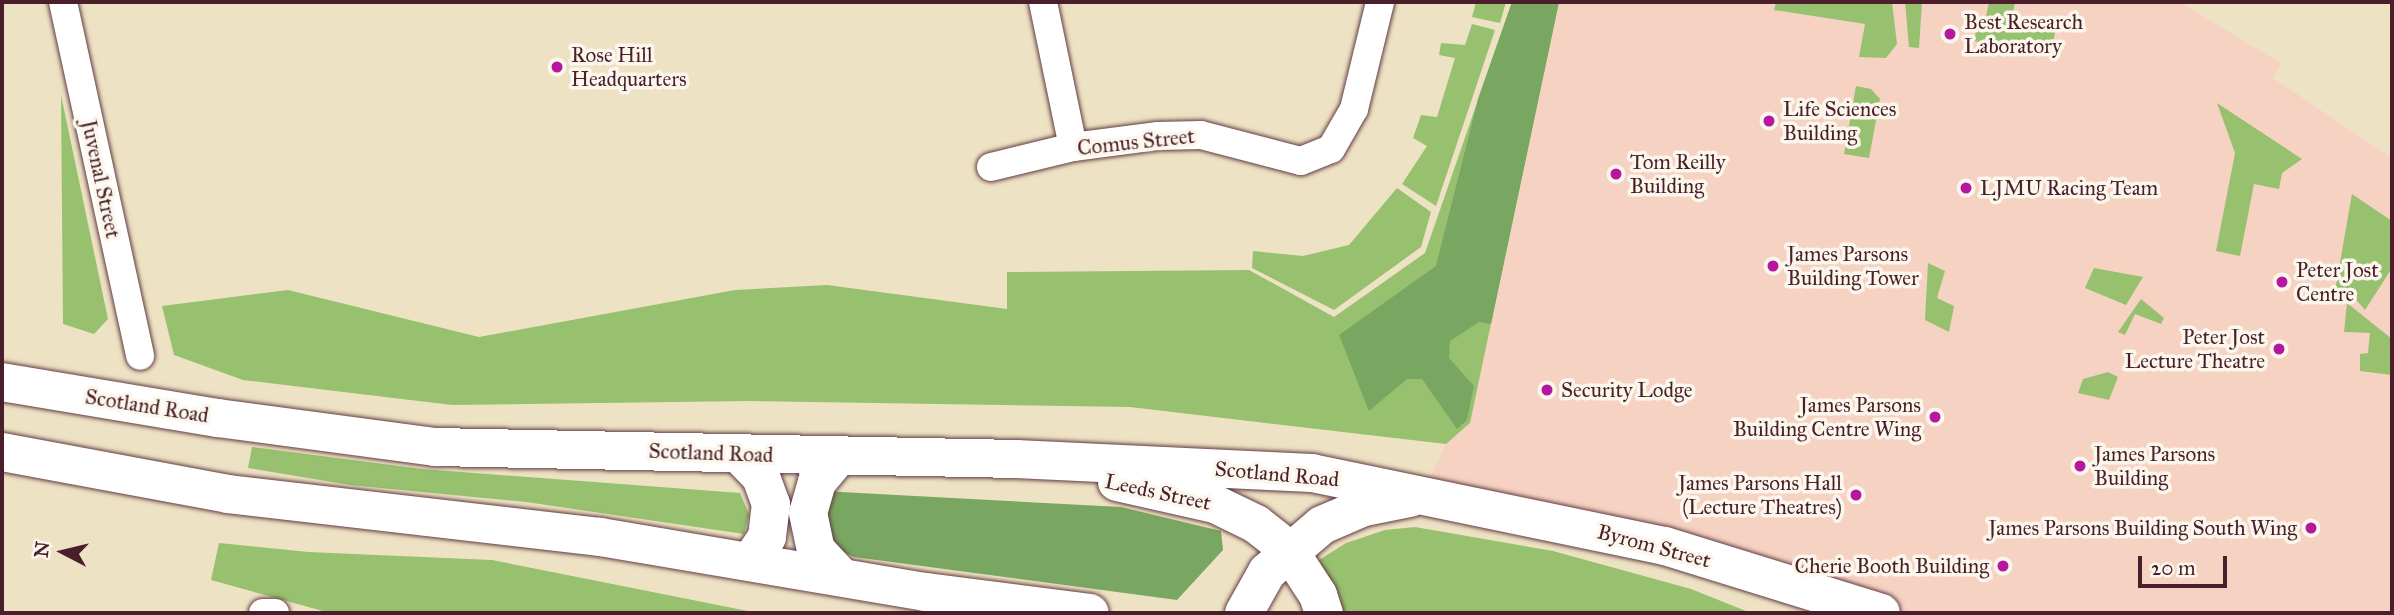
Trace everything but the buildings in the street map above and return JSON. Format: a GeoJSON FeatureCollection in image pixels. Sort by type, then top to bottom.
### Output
{"type":"FeatureCollection","features":[{"type":"Feature","properties":{"kind":"highway","name":"Scotland Road"},"geometry":{"type":"LineString","coordinates":[[2,382],[435,447],[838,457],[1016,458],[1312,473],[1422,495]]}},
{"type":"Feature","properties":{"kind":"highway"},"geometry":{"type":"LineString","coordinates":[[2,452],[228,494],[600,537],[926,592],[1090,613]]}},
{"type":"Feature","properties":{"kind":"highway"},"geometry":{"type":"LineString","coordinates":[[738,453],[761,477],[771,504],[767,537],[750,562]]}},
{"type":"Feature","properties":{"kind":"highway"},"geometry":{"type":"LineString","coordinates":[[838,457],[817,482],[808,513],[816,550],[841,578]]}},
{"type":"Feature","properties":{"kind":"highway","name":"Leeds Street"},"geometry":{"type":"LineString","coordinates":[[1016,458],[1215,503],[1256,524],[1288,549],[1324,613]]}},
{"type":"Feature","properties":{"kind":"highway"},"geometry":{"type":"LineString","coordinates":[[2,463],[63,464]]}},
{"type":"Feature","properties":{"kind":"highway"},"geometry":{"type":"LineString","coordinates":[[1244,613],[1267,572],[1288,549],[1322,525],[1364,507],[1422,495]]}},
{"type":"Feature","properties":{"kind":"highway","name":"Byrom Street"},"geometry":{"type":"LineString","coordinates":[[1422,495],[1665,546],[1822,602],[1881,613]]}},
{"type":"Feature","properties":{"kind":"highway"},"geometry":{"type":"LineString","coordinates":[[926,592],[963,613]]}},
{"type":"Feature","properties":{"kind":"street","name":"Juvenal Street"},"geometry":{"type":"LineString","coordinates":[[63,2],[140,355]]}},
{"type":"Feature","properties":{"kind":"street"},"geometry":{"type":"LineString","coordinates":[[1043,2],[1073,147]]}},
{"type":"Feature","properties":{"kind":"street","name":"Comus Street"},"geometry":{"type":"LineString","coordinates":[[991,167],[1073,147],[1201,135],[1301,161],[1331,149],[1354,110],[1380,2]]}},
{"type":"Feature","properties":{"kind":"street"},"geometry":{"type":"LineString","coordinates":[[263,613],[275,613]]}},
{"type":"Feature","properties":{"kind":"shaded area"},"geometry":{"type":"Polygon","coordinates":[[[1559,2],[2180,2],[2282,64],[2273,78],[2392,158],[2392,613],[1881,613],[1422,495],[1446,444],[1470,423],[1559,2]]]}},
{"type":"Feature","properties":{"kind":"green space"},"geometry":{"type":"Polygon","coordinates":[[[1476,2],[1506,2],[1500,23],[1472,17],[1476,2]]]}},
{"type":"Feature","properties":{"kind":"green space"},"geometry":{"type":"Polygon","coordinates":[[[1512,2],[1559,2],[1470,423],[1446,444],[1130,407],[749,401],[452,405],[243,380],[174,355],[162,306],[288,290],[479,337],[735,290],[827,285],[1007,309],[1007,272],[1249,270],[1334,317],[1425,253],[1512,2]]]}},
{"type":"Feature","properties":{"kind":"green space"},"geometry":{"type":"Polygon","coordinates":[[[1512,2],[1559,2],[1491,324],[1479,322],[1450,341],[1449,358],[1474,386],[1467,420],[1457,429],[1422,379],[1407,379],[1369,411],[1339,335],[1436,266],[1478,99],[1512,2]]]}},
{"type":"Feature","properties":{"kind":"green space"},"geometry":{"type":"Polygon","coordinates":[[[1776,2],[1892,2],[1897,44],[1886,58],[1859,57],[1865,24],[1774,10],[1776,2]]]}},
{"type":"Feature","properties":{"kind":"green space"},"geometry":{"type":"Polygon","coordinates":[[[1905,2],[1922,2],[1919,48],[1909,47],[1905,2]]]}},
{"type":"Feature","properties":{"kind":"green space"},"geometry":{"type":"Polygon","coordinates":[[[1989,2],[2015,2],[2012,19],[2056,28],[2050,57],[1974,41],[1979,16],[1986,17],[1989,2]]]}},
{"type":"Feature","properties":{"kind":"green space"},"geometry":{"type":"Polygon","coordinates":[[[1472,24],[1495,30],[1436,206],[1402,184],[1427,146],[1413,138],[1421,115],[1437,117],[1455,58],[1439,55],[1441,43],[1465,45],[1472,24]]]}},
{"type":"Feature","properties":{"kind":"green space"},"geometry":{"type":"Polygon","coordinates":[[[1856,86],[1871,89],[1880,99],[1869,158],[1844,154],[1856,86]]]}},
{"type":"Feature","properties":{"kind":"green space"},"geometry":{"type":"Polygon","coordinates":[[[61,95],[108,319],[94,334],[63,324],[61,95]]]}},
{"type":"Feature","properties":{"kind":"green space"},"geometry":{"type":"Polygon","coordinates":[[[2217,103],[2302,159],[2282,173],[2279,189],[2254,184],[2240,256],[2216,251],[2235,153],[2217,103]]]}},
{"type":"Feature","properties":{"kind":"green space"},"geometry":{"type":"Polygon","coordinates":[[[1397,188],[1431,212],[1421,247],[1334,310],[1252,268],[1253,251],[1303,256],[1349,245],[1397,188]]]}},
{"type":"Feature","properties":{"kind":"green space"},"geometry":{"type":"Polygon","coordinates":[[[2352,194],[2392,221],[2392,268],[2365,310],[2352,295],[2335,291],[2352,194]]]}},
{"type":"Feature","properties":{"kind":"green space"},"geometry":{"type":"Polygon","coordinates":[[[1928,263],[1945,271],[1937,298],[1954,306],[1949,332],[1925,320],[1928,263]]]}},
{"type":"Feature","properties":{"kind":"green space"},"geometry":{"type":"Polygon","coordinates":[[[2094,268],[2143,277],[2126,305],[2085,288],[2094,268]]]}},
{"type":"Feature","properties":{"kind":"green space"},"geometry":{"type":"Polygon","coordinates":[[[2141,299],[2164,318],[2161,324],[2135,314],[2125,335],[2118,332],[2141,299]]]}},
{"type":"Feature","properties":{"kind":"green space"},"geometry":{"type":"Polygon","coordinates":[[[2347,303],[2392,339],[2392,375],[2360,371],[2360,354],[2368,353],[2370,333],[2344,332],[2347,303]]]}},
{"type":"Feature","properties":{"kind":"green space"},"geometry":{"type":"Polygon","coordinates":[[[2108,372],[2118,377],[2109,400],[2078,393],[2083,379],[2108,372]]]}},
{"type":"Feature","properties":{"kind":"green space"},"geometry":{"type":"Polygon","coordinates":[[[252,447],[422,469],[740,493],[749,514],[744,534],[526,502],[350,485],[248,468],[252,447]]]}},
{"type":"Feature","properties":{"kind":"green space"},"geometry":{"type":"Polygon","coordinates":[[[822,491],[1121,507],[1221,531],[1223,550],[1177,600],[854,557],[833,547],[822,491]]]}},
{"type":"Feature","properties":{"kind":"green space"},"geometry":{"type":"Polygon","coordinates":[[[1415,527],[1553,551],[1691,589],[1751,613],[1344,613],[1332,581],[1316,562],[1346,543],[1385,530],[1415,527]]]}},
{"type":"Feature","properties":{"kind":"green space"},"geometry":{"type":"Polygon","coordinates":[[[219,543],[308,552],[492,560],[758,613],[330,613],[211,580],[219,543]]]}},
{"type":"Feature","properties":{"kind":"place","name":"Best Research Laboratory"},"geometry":{"type":"Point","coordinates":[1950,34]}},
{"type":"Feature","properties":{"kind":"place","name":"Rose Hill Headquarters"},"geometry":{"type":"Point","coordinates":[557,67]}},
{"type":"Feature","properties":{"kind":"place","name":"Life Sciences Building"},"geometry":{"type":"Point","coordinates":[1769,121]}},
{"type":"Feature","properties":{"kind":"place","name":"Tom Reilly Building"},"geometry":{"type":"Point","coordinates":[1616,174]}},
{"type":"Feature","properties":{"kind":"place","name":"LJMU Racing Team"},"geometry":{"type":"Point","coordinates":[1966,188]}},
{"type":"Feature","properties":{"kind":"place","name":"James Parsons Building Tower"},"geometry":{"type":"Point","coordinates":[1773,266]}},
{"type":"Feature","properties":{"kind":"place","name":"Peter Jost Centre"},"geometry":{"type":"Point","coordinates":[2282,282]}},
{"type":"Feature","properties":{"kind":"place","name":"Peter Jost Lecture Theatre"},"geometry":{"type":"Point","coordinates":[2279,349]}},
{"type":"Feature","properties":{"kind":"place","name":"Security Lodge"},"geometry":{"type":"Point","coordinates":[1547,390]}},
{"type":"Feature","properties":{"kind":"place","name":"James Parsons Building Centre Wing"},"geometry":{"type":"Point","coordinates":[1935,417]}},
{"type":"Feature","properties":{"kind":"place","name":"James Parsons Building"},"geometry":{"type":"Point","coordinates":[2080,466]}},
{"type":"Feature","properties":{"kind":"place","name":"James Parsons Hall (Lecture Theatres)"},"geometry":{"type":"Point","coordinates":[1856,495]}},
{"type":"Feature","properties":{"kind":"place","name":"James Parsons Building South Wing"},"geometry":{"type":"Point","coordinates":[2311,528]}},
{"type":"Feature","properties":{"kind":"place","name":"Cherie Booth Building"},"geometry":{"type":"Point","coordinates":[2003,566]}}]}
